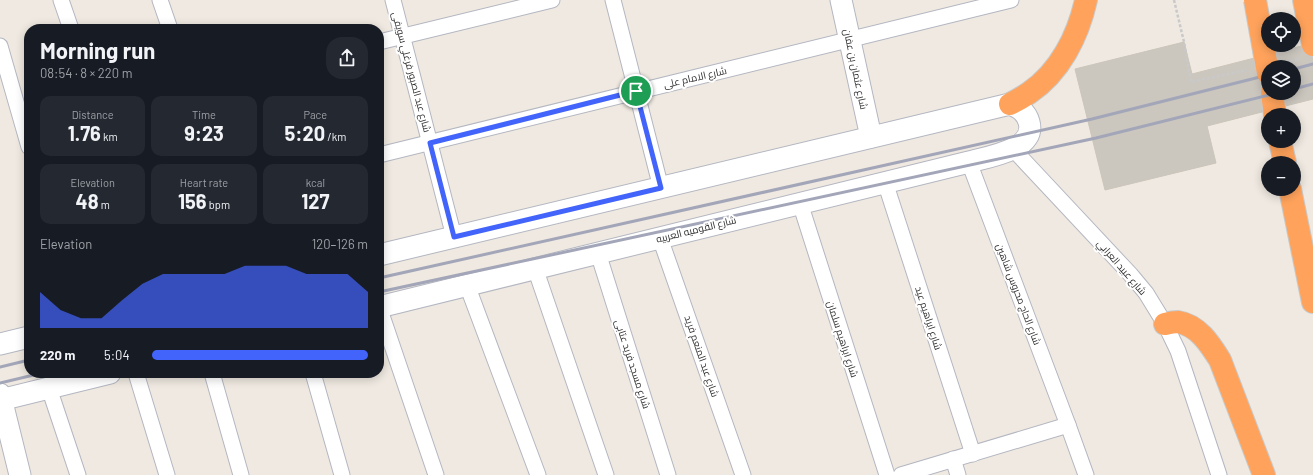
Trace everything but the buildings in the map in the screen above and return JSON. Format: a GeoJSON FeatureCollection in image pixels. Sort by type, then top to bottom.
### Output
{"type":"FeatureCollection","features":[{"type":"Feature","properties":{"kind":"highway"},"geometry":{"type":"LineString","coordinates":[[1010,104],[1029,93],[1045,79],[1058,63],[1070,46],[1078,27],[1086,0]]}},
{"type":"Feature","properties":{"kind":"highway"},"geometry":{"type":"LineString","coordinates":[[1255,0],[1266,60]]}},
{"type":"Feature","properties":{"kind":"highway"},"geometry":{"type":"LineString","coordinates":[[1304,0],[1309,51]]}},
{"type":"Feature","properties":{"kind":"highway"},"geometry":{"type":"LineString","coordinates":[[1291,196],[1313,302]]}},
{"type":"Feature","properties":{"kind":"highway"},"geometry":{"type":"LineString","coordinates":[[1165,324],[1177,322],[1191,327],[1203,336],[1212,347],[1220,360],[1264,475]]}},
{"type":"Feature","properties":{"kind":"street"},"geometry":{"type":"LineString","coordinates":[[61,0],[69,24]]}},
{"type":"Feature","properties":{"kind":"street"},"geometry":{"type":"LineString","coordinates":[[160,0],[168,24]]}},
{"type":"Feature","properties":{"kind":"street","name":"شارع عبد الصبور فرغلي سويفى"},"geometry":{"type":"LineString","coordinates":[[393,0],[454,237]]}},
{"type":"Feature","properties":{"kind":"street"},"geometry":{"type":"LineString","coordinates":[[384,41],[552,0]]}},
{"type":"Feature","properties":{"kind":"street"},"geometry":{"type":"LineString","coordinates":[[613,0],[661,188]]}},
{"type":"Feature","properties":{"kind":"street","name":"شارع عثمان بن عفان"},"geometry":{"type":"LineString","coordinates":[[841,0],[871,137]]}},
{"type":"Feature","properties":{"kind":"street","name":"شارع الامام على"},"geometry":{"type":"LineString","coordinates":[[384,154],[1011,0]]}},
{"type":"Feature","properties":{"kind":"street"},"geometry":{"type":"LineString","coordinates":[[0,46],[24,130]]}},
{"type":"Feature","properties":{"kind":"street"},"geometry":{"type":"LineString","coordinates":[[384,253],[1010,104],[1020,108],[1027,115],[1030,125],[1028,136],[1022,144],[1013,149]]}},
{"type":"Feature","properties":{"kind":"street","name":"شارع القوميه العربيه"},"geometry":{"type":"LineString","coordinates":[[384,306],[969,162],[1013,149]]}},
{"type":"Feature","properties":{"kind":"street","name":"شارع عبيد العرابي"},"geometry":{"type":"LineString","coordinates":[[1013,149],[1146,293],[1165,324],[1178,351],[1219,475]]}},
{"type":"Feature","properties":{"kind":"street","name":"شارع الحاج محروس شاهين"},"geometry":{"type":"LineString","coordinates":[[969,162],[1086,475]]}},
{"type":"Feature","properties":{"kind":"street","name":"شارع ابراهيم عيد"},"geometry":{"type":"LineString","coordinates":[[885,182],[973,454]]}},
{"type":"Feature","properties":{"kind":"street","name":"شارع ابراهيم سلمان"},"geometry":{"type":"LineString","coordinates":[[800,203],[887,475]]}},
{"type":"Feature","properties":{"kind":"street","name":"شارع عبد المنعم فريد"},"geometry":{"type":"LineString","coordinates":[[660,238],[743,475]]}},
{"type":"Feature","properties":{"kind":"street","name":"شارع مسجد فريد عتابى"},"geometry":{"type":"LineString","coordinates":[[598,253],[668,475]]}},
{"type":"Feature","properties":{"kind":"street"},"geometry":{"type":"LineString","coordinates":[[535,268],[606,475]]}},
{"type":"Feature","properties":{"kind":"street"},"geometry":{"type":"LineString","coordinates":[[467,285],[538,475]]}},
{"type":"Feature","properties":{"kind":"street"},"geometry":{"type":"LineString","coordinates":[[384,322],[436,475]]}},
{"type":"Feature","properties":{"kind":"street"},"geometry":{"type":"LineString","coordinates":[[0,344],[24,338]]}},
{"type":"Feature","properties":{"kind":"street"},"geometry":{"type":"LineString","coordinates":[[20,475],[0,398],[90,378]]}},
{"type":"Feature","properties":{"kind":"street"},"geometry":{"type":"LineString","coordinates":[[138,378],[167,475]]}},
{"type":"Feature","properties":{"kind":"street"},"geometry":{"type":"LineString","coordinates":[[213,378],[241,475]]}},
{"type":"Feature","properties":{"kind":"street"},"geometry":{"type":"LineString","coordinates":[[314,378],[342,475]]}},
{"type":"Feature","properties":{"kind":"street"},"geometry":{"type":"LineString","coordinates":[[49,388],[78,475]]}},
{"type":"Feature","properties":{"kind":"street"},"geometry":{"type":"LineString","coordinates":[[901,475],[1068,425]]}},
{"type":"Feature","properties":{"kind":"street"},"geometry":{"type":"LineString","coordinates":[[953,460],[958,475]]}},
{"type":"Feature","properties":{"kind":"path"},"geometry":{"type":"LineString","coordinates":[[1174,0],[1184,42],[1191,82],[1261,69]]}},
{"type":"Feature","properties":{"kind":"path"},"geometry":{"type":"LineString","coordinates":[[1287,60],[1309,51]]}},
{"type":"Feature","properties":{"kind":"railway"},"geometry":{"type":"LineString","coordinates":[[1301,67],[1313,64]]}},
{"type":"Feature","properties":{"kind":"railway"},"geometry":{"type":"LineString","coordinates":[[384,277],[1092,119],[1261,77]]}},
{"type":"Feature","properties":{"kind":"railway"},"geometry":{"type":"LineString","coordinates":[[1301,87],[1313,84]]}},
{"type":"Feature","properties":{"kind":"railway"},"geometry":{"type":"LineString","coordinates":[[384,291],[1096,138],[1261,97]]}},
{"type":"Feature","properties":{"kind":"railway"},"geometry":{"type":"LineString","coordinates":[[0,367],[24,361]]}},
{"type":"Feature","properties":{"kind":"railway"},"geometry":{"type":"LineString","coordinates":[[0,383],[24,377]]}},
{"type":"Feature","properties":{"kind":"route"},"geometry":{"type":"LineString","coordinates":[[636,91],[661,188],[454,237],[430,143],[636,91]]}}]}
